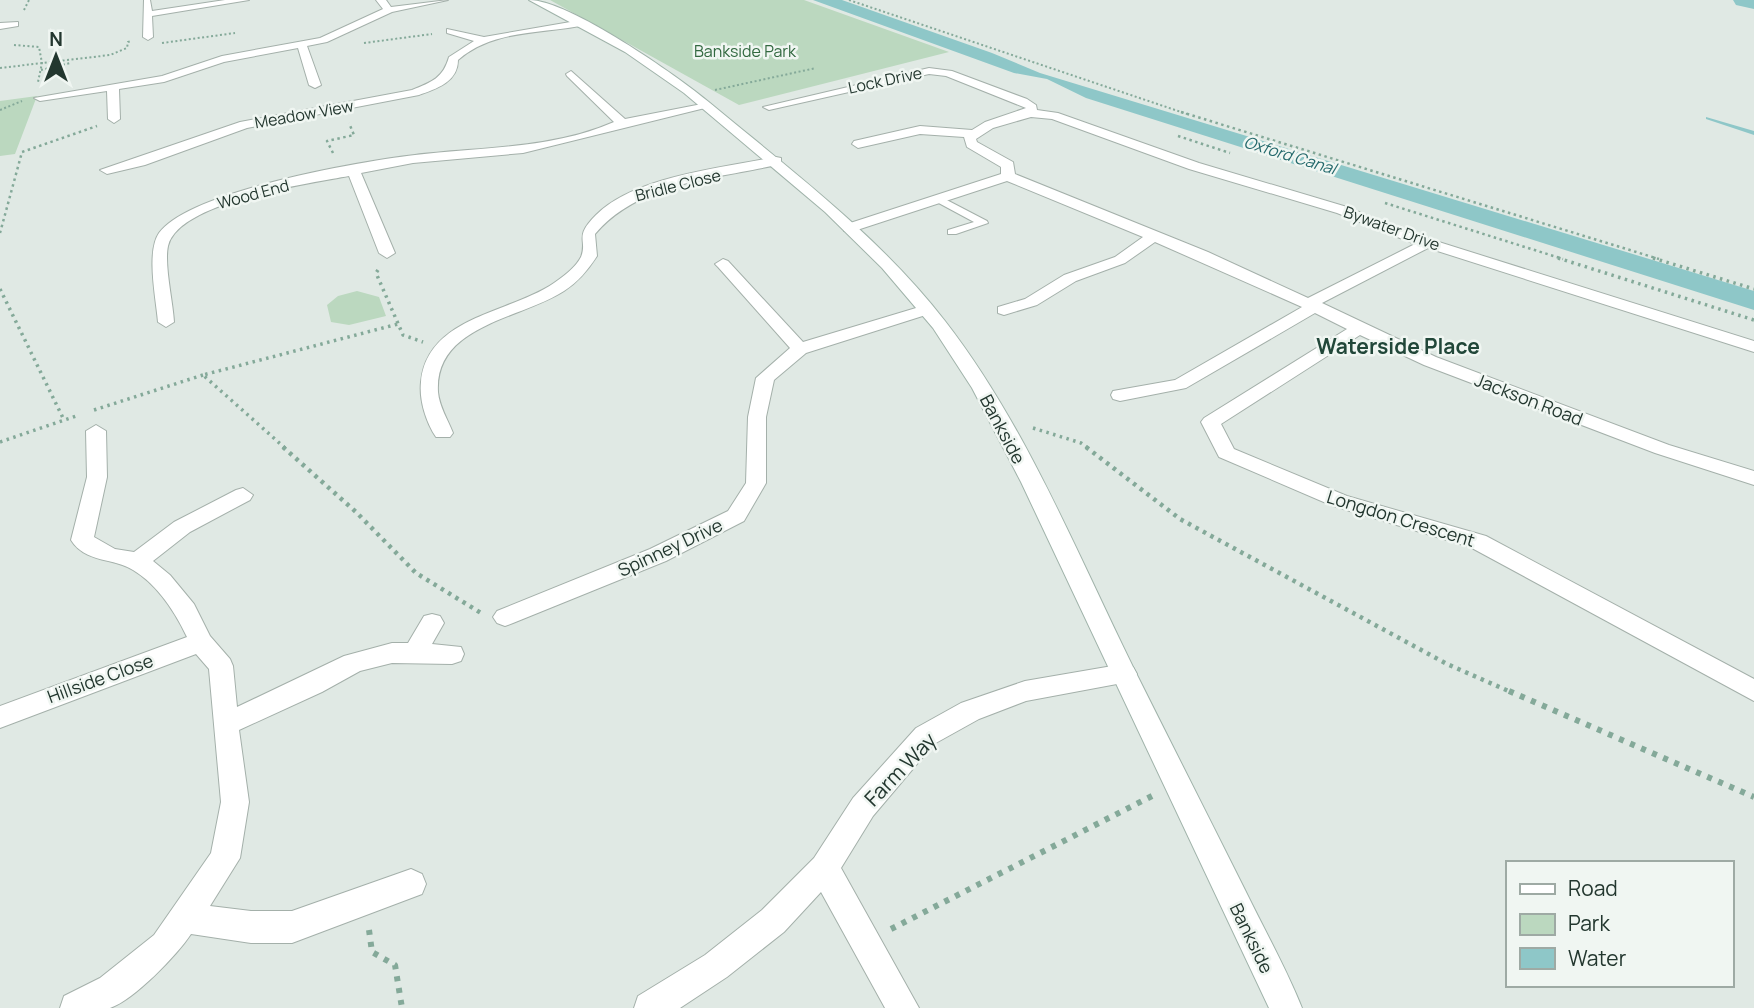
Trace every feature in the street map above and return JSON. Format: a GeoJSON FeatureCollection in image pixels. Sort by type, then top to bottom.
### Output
{"type":"FeatureCollection","features":[{"type":"Feature","properties":{"kind":"street"},"geometry":{"type":"LineString","coordinates":[[146,0],[150,40]]}},
{"type":"Feature","properties":{"kind":"street"},"geometry":{"type":"LineString","coordinates":[[148,15],[244,0]]}},
{"type":"Feature","properties":{"kind":"street"},"geometry":{"type":"LineString","coordinates":[[381,0],[388,9]]}},
{"type":"Feature","properties":{"kind":"street"},"geometry":{"type":"LineString","coordinates":[[40,98],[164,79],[243,54],[302,45],[340,35],[388,9],[443,0]]}},
{"type":"Feature","properties":{"kind":"street","name":"Bankside"},"geometry":{"type":"LineString","coordinates":[[534,0],[582,23],[658,69],[776,161],[849,228],[926,310],[961,356],[996,413],[1286,1008]]}},
{"type":"Feature","properties":{"kind":"street","name":"Meadow View"},"geometry":{"type":"LineString","coordinates":[[107,170],[141,162],[244,125],[396,98],[442,82],[453,67],[453,59],[457,54],[483,40],[582,23]]}},
{"type":"Feature","properties":{"kind":"street"},"geometry":{"type":"LineString","coordinates":[[0,26],[15,24]]}},
{"type":"Feature","properties":{"kind":"street","name":"Meadow View"},"geometry":{"type":"LineString","coordinates":[[450,32],[483,40]]}},
{"type":"Feature","properties":{"kind":"street"},"geometry":{"type":"LineString","coordinates":[[235,33],[243,54]]}},
{"type":"Feature","properties":{"kind":"street"},"geometry":{"type":"LineString","coordinates":[[302,45],[315,85]]}},
{"type":"Feature","properties":{"kind":"street","name":"Lock Drive"},"geometry":{"type":"LineString","coordinates":[[769,107],[929,71],[948,73],[1023,102],[1032,107],[1031,113]]}},
{"type":"Feature","properties":{"kind":"street"},"geometry":{"type":"LineString","coordinates":[[570,74],[622,123]]}},
{"type":"Feature","properties":{"kind":"street"},"geometry":{"type":"LineString","coordinates":[[113,88],[114,119]]}},
{"type":"Feature","properties":{"kind":"street","name":"Wood End"},"geometry":{"type":"LineString","coordinates":[[166,322],[160,248],[166,234],[204,207],[241,194],[414,159],[523,149],[604,131],[622,123],[706,106]]}},
{"type":"Feature","properties":{"kind":"street"},"geometry":{"type":"LineString","coordinates":[[858,144],[920,130],[972,134],[989,125],[1031,113]]}},
{"type":"Feature","properties":{"kind":"street","name":"Bywater Drive"},"geometry":{"type":"LineString","coordinates":[[1031,113],[1072,121],[1194,166],[1342,210],[1426,242],[1754,347]]}},
{"type":"Feature","properties":{"kind":"street","name":"Jackson Road"},"geometry":{"type":"LineString","coordinates":[[972,134],[969,138],[971,144],[1008,165],[1009,174],[1313,304],[1358,329],[1430,361],[1662,449],[1754,478]]}},
{"type":"Feature","properties":{"kind":"street","name":"Bridle Close"},"geometry":{"type":"LineString","coordinates":[[443,433],[429,392],[432,368],[444,349],[464,330],[487,317],[553,292],[568,281],[589,256],[588,234],[594,225],[626,199],[776,161]]}},
{"type":"Feature","properties":{"kind":"street"},"geometry":{"type":"LineString","coordinates":[[348,172],[387,253]]}},
{"type":"Feature","properties":{"kind":"street"},"geometry":{"type":"LineString","coordinates":[[849,228],[1009,174]]}},
{"type":"Feature","properties":{"kind":"street"},"geometry":{"type":"LineString","coordinates":[[1004,310],[1031,302],[1070,278],[1096,271],[1154,236]]}},
{"type":"Feature","properties":{"kind":"street"},"geometry":{"type":"LineString","coordinates":[[1120,395],[1180,384],[1313,304],[1415,251],[1426,242]]}},
{"type":"Feature","properties":{"kind":"street"},"geometry":{"type":"LineString","coordinates":[[723,264],[800,349]]}},
{"type":"Feature","properties":{"kind":"street","name":"Spinney Drive"},"geometry":{"type":"LineString","coordinates":[[505,617],[658,555],[736,516],[756,483],[757,417],[765,378],[800,349],[926,310]]}},
{"type":"Feature","properties":{"kind":"street","name":"Longdon Crescent"},"geometry":{"type":"LineString","coordinates":[[1358,329],[1211,422],[1226,453],[1340,501],[1478,541],[1754,691]]}},
{"type":"Feature","properties":{"kind":"street"},"geometry":{"type":"LineString","coordinates":[[76,1008],[111,989],[165,946],[187,918],[225,859],[235,802],[225,724],[222,666],[201,642],[186,610],[162,581],[138,561],[110,556],[82,540],[97,477],[96,431]]}},
{"type":"Feature","properties":{"kind":"street"},"geometry":{"type":"LineString","coordinates":[[138,561],[182,527],[243,495]]}},
{"type":"Feature","properties":{"kind":"street"},"geometry":{"type":"LineString","coordinates":[[415,653],[432,623]]}},
{"type":"Feature","properties":{"kind":"street","name":"Hillside Close"},"geometry":{"type":"LineString","coordinates":[[0,717],[201,642]]}},
{"type":"Feature","properties":{"kind":"street"},"geometry":{"type":"LineString","coordinates":[[225,724],[313,685],[352,663],[391,653],[452,654]]}},
{"type":"Feature","properties":{"kind":"street","name":"Farm Way"},"geometry":{"type":"LineString","coordinates":[[650,1008],[716,965],[774,921],[824,868],[863,807],[925,736],[970,711],[1025,691],[1124,674]]}},
{"type":"Feature","properties":{"kind":"street"},"geometry":{"type":"LineString","coordinates":[[824,868],[903,1008]]}},
{"type":"Feature","properties":{"kind":"street"},"geometry":{"type":"LineString","coordinates":[[187,918],[251,927],[292,927],[411,884]]}},
{"type":"Feature","properties":{"kind":"lane"},"geometry":{"type":"LineString","coordinates":[[939,199],[983,223],[952,232]]}},
{"type":"Feature","properties":{"kind":"path"},"geometry":{"type":"LineString","coordinates":[[849,0],[1101,88],[1754,289]]}},
{"type":"Feature","properties":{"kind":"path"},"geometry":{"type":"LineString","coordinates":[[358,44],[450,32]]}},
{"type":"Feature","properties":{"kind":"path"},"geometry":{"type":"LineString","coordinates":[[127,48],[128,43],[235,33]]}},
{"type":"Feature","properties":{"kind":"path"},"geometry":{"type":"LineString","coordinates":[[0,68],[110,55],[139,46]]}},
{"type":"Feature","properties":{"kind":"path"},"geometry":{"type":"LineString","coordinates":[[40,71],[85,58]]}},
{"type":"Feature","properties":{"kind":"path"},"geometry":{"type":"LineString","coordinates":[[708,91],[816,68]]}},
{"type":"Feature","properties":{"kind":"path"},"geometry":{"type":"LineString","coordinates":[[341,107],[354,135],[327,141],[348,172]]}},
{"type":"Feature","properties":{"kind":"path"},"geometry":{"type":"LineString","coordinates":[[0,233],[22,152],[114,119]]}},
{"type":"Feature","properties":{"kind":"path"},"geometry":{"type":"LineString","coordinates":[[387,253],[376,273],[403,335],[444,349]]}},
{"type":"Feature","properties":{"kind":"path"},"geometry":{"type":"LineString","coordinates":[[0,289],[64,420]]}},
{"type":"Feature","properties":{"kind":"path"},"geometry":{"type":"LineString","coordinates":[[0,442],[203,375],[398,324]]}},
{"type":"Feature","properties":{"kind":"path"},"geometry":{"type":"LineString","coordinates":[[203,375],[356,512],[416,573],[497,623],[505,617]]}},
{"type":"Feature","properties":{"kind":"path"},"geometry":{"type":"LineString","coordinates":[[1024,425],[1081,443],[1180,519],[1447,664],[1754,797]]}},
{"type":"Feature","properties":{"kind":"path"},"geometry":{"type":"LineString","coordinates":[[866,942],[1178,783]]}},
{"type":"Feature","properties":{"kind":"path"},"geometry":{"type":"LineString","coordinates":[[366,902],[372,952],[395,965],[402,1008]]}},
{"type":"Feature","properties":{"kind":"green space","name":"Bankside Park"},"geometry":{"type":"Polygon","coordinates":[[[550,0],[804,0],[949,52],[739,105],[550,0]]]}},
{"type":"Feature","properties":{"kind":"green space"},"geometry":{"type":"Polygon","coordinates":[[[37,96],[15,154],[0,156],[0,101],[37,96]]]}},
{"type":"Feature","properties":{"kind":"green space"},"geometry":{"type":"Polygon","coordinates":[[[357,291],[379,297],[386,316],[349,325],[331,322],[327,305],[338,296],[357,291]]]}},
{"type":"Feature","properties":{"kind":"water","name":"Oxford Canal"},"geometry":{"type":"Polygon","coordinates":[[[813,0],[842,0],[992,53],[1040,73],[1754,291],[1754,310],[1086,98],[1047,79],[1014,73],[813,0]]]}},
{"type":"Feature","properties":{"kind":"waterway"},"geometry":{"type":"LineString","coordinates":[[1745,0],[1754,2]]}},
{"type":"Feature","properties":{"kind":"waterway"},"geometry":{"type":"LineString","coordinates":[[1708,118],[1754,133]]}},
{"type":"Feature","properties":{"kind":"district","name":"Waterside Place"},"geometry":{"type":"Point","coordinates":[1398,346]}}]}
